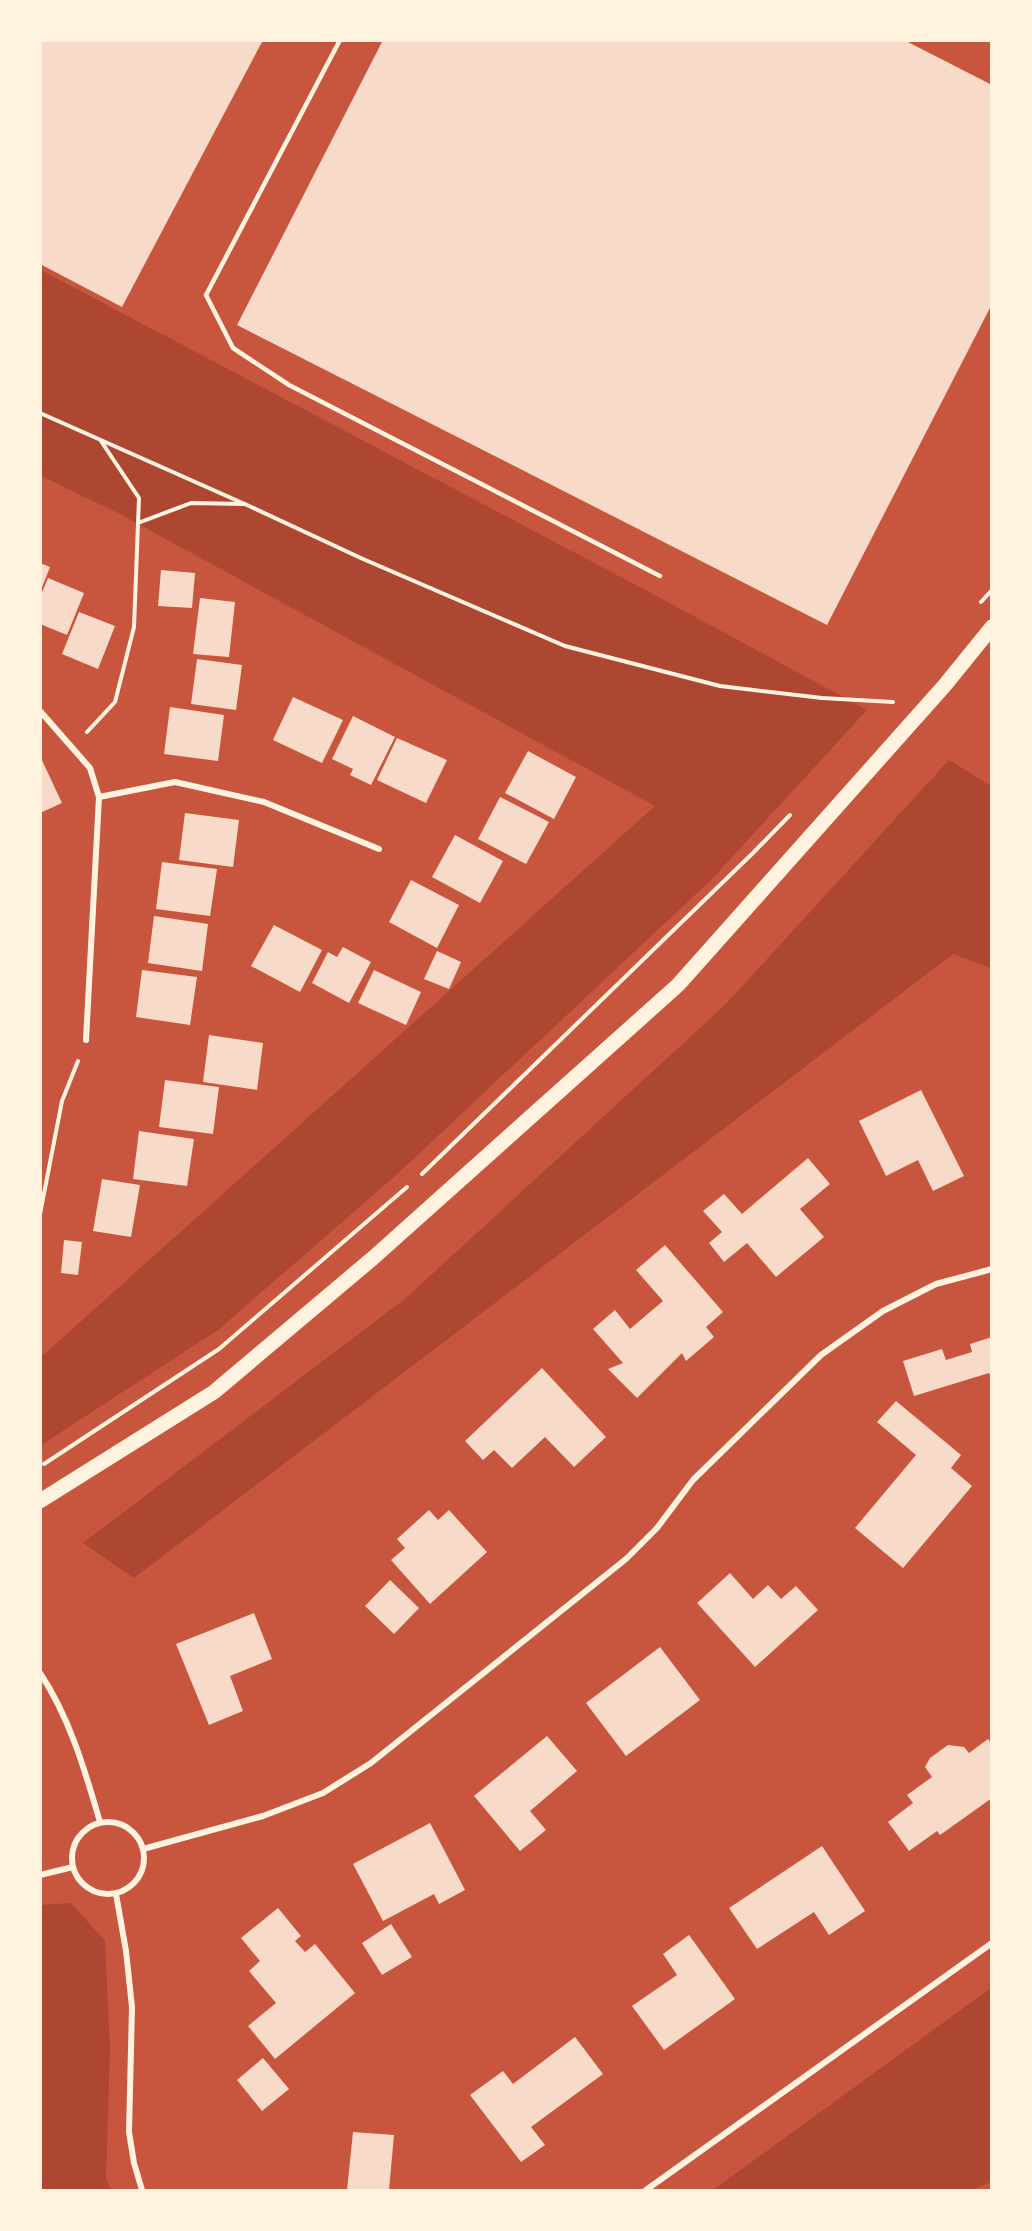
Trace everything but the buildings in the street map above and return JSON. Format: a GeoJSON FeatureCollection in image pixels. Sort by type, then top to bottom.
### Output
{"type":"FeatureCollection","features":[{"type":"Feature","properties":{"kind":"main road"},"geometry":{"type":"LineString","coordinates":[[40,1501],[213,1392],[373,1258],[678,985],[945,685],[992,627]]}},
{"type":"Feature","properties":{"kind":"street"},"geometry":{"type":"LineString","coordinates":[[40,711],[53,723],[90,768],[99,797],[86,1040]]}},
{"type":"Feature","properties":{"kind":"street"},"geometry":{"type":"LineString","coordinates":[[99,797],[175,782],[264,802],[379,849]]}},
{"type":"Feature","properties":{"kind":"street"},"geometry":{"type":"LineString","coordinates":[[143,1849],[263,1816],[323,1793],[371,1762],[626,1559],[657,1528],[693,1480],[821,1355],[883,1311],[936,1284],[992,1269]]}},
{"type":"Feature","properties":{"kind":"street"},"geometry":{"type":"LineString","coordinates":[[40,1673],[56,1697],[86,1774],[100,1822]]}},
{"type":"Feature","properties":{"kind":"street"},"geometry":{"type":"LineString","coordinates":[[100,1822],[119,1824],[131,1830],[139,1839],[143,1849],[144,1864],[140,1876],[132,1886],[116,1894],[96,1893],[85,1887],[76,1878],[73,1867],[72,1853],[75,1841],[83,1831],[100,1822]]}},
{"type":"Feature","properties":{"kind":"street"},"geometry":{"type":"LineString","coordinates":[[40,1875],[73,1867]]}},
{"type":"Feature","properties":{"kind":"street"},"geometry":{"type":"LineString","coordinates":[[116,1894],[126,1951],[132,2007],[129,2132],[134,2163],[142,2190]]}},
{"type":"Feature","properties":{"kind":"street"},"geometry":{"type":"LineString","coordinates":[[646,2190],[992,1943]]}},
{"type":"Feature","properties":{"kind":"lane"},"geometry":{"type":"LineString","coordinates":[[340,40],[206,295],[233,348],[289,385],[660,576]]}},
{"type":"Feature","properties":{"kind":"path"},"geometry":{"type":"LineString","coordinates":[[40,413],[247,504],[363,559],[565,646],[720,686],[822,698],[898,702],[890,711]]}},
{"type":"Feature","properties":{"kind":"path"},"geometry":{"type":"LineString","coordinates":[[73,749],[115,702],[134,627],[139,498],[100,438]]}},
{"type":"Feature","properties":{"kind":"path"},"geometry":{"type":"LineString","coordinates":[[138,523],[191,503],[247,504]]}},
{"type":"Feature","properties":{"kind":"path"},"geometry":{"type":"LineString","coordinates":[[977,607],[992,590]]}},
{"type":"Feature","properties":{"kind":"path"},"geometry":{"type":"LineString","coordinates":[[417,1179],[794,811]]}},
{"type":"Feature","properties":{"kind":"path"},"geometry":{"type":"LineString","coordinates":[[40,1214],[62,1101],[86,1040]]}},
{"type":"Feature","properties":{"kind":"path"},"geometry":{"type":"LineString","coordinates":[[40,1466],[219,1348],[408,1186]]}},
{"type":"Feature","properties":{"kind":"shaded area"},"geometry":{"type":"Polygon","coordinates":[[[41,270],[867,710],[712,879],[394,1177],[218,1330],[41,1445],[40,1358],[655,806],[120,514],[41,476],[41,270]]]}},
{"type":"Feature","properties":{"kind":"shaded area"},"geometry":{"type":"Polygon","coordinates":[[[949,760],[991,786],[991,968],[953,954],[134,1578],[83,1543],[406,1298],[725,1005],[949,760]]]}},
{"type":"Feature","properties":{"kind":"shaded area"},"geometry":{"type":"Polygon","coordinates":[[[71,1903],[105,1941],[110,2049],[106,2180],[112,2190],[41,2190],[41,1905],[71,1903]]]}},
{"type":"Feature","properties":{"kind":"shaded area"},"geometry":{"type":"Polygon","coordinates":[[[991,1988],[991,2182],[972,2190],[713,2190],[991,1988]]]}}]}
